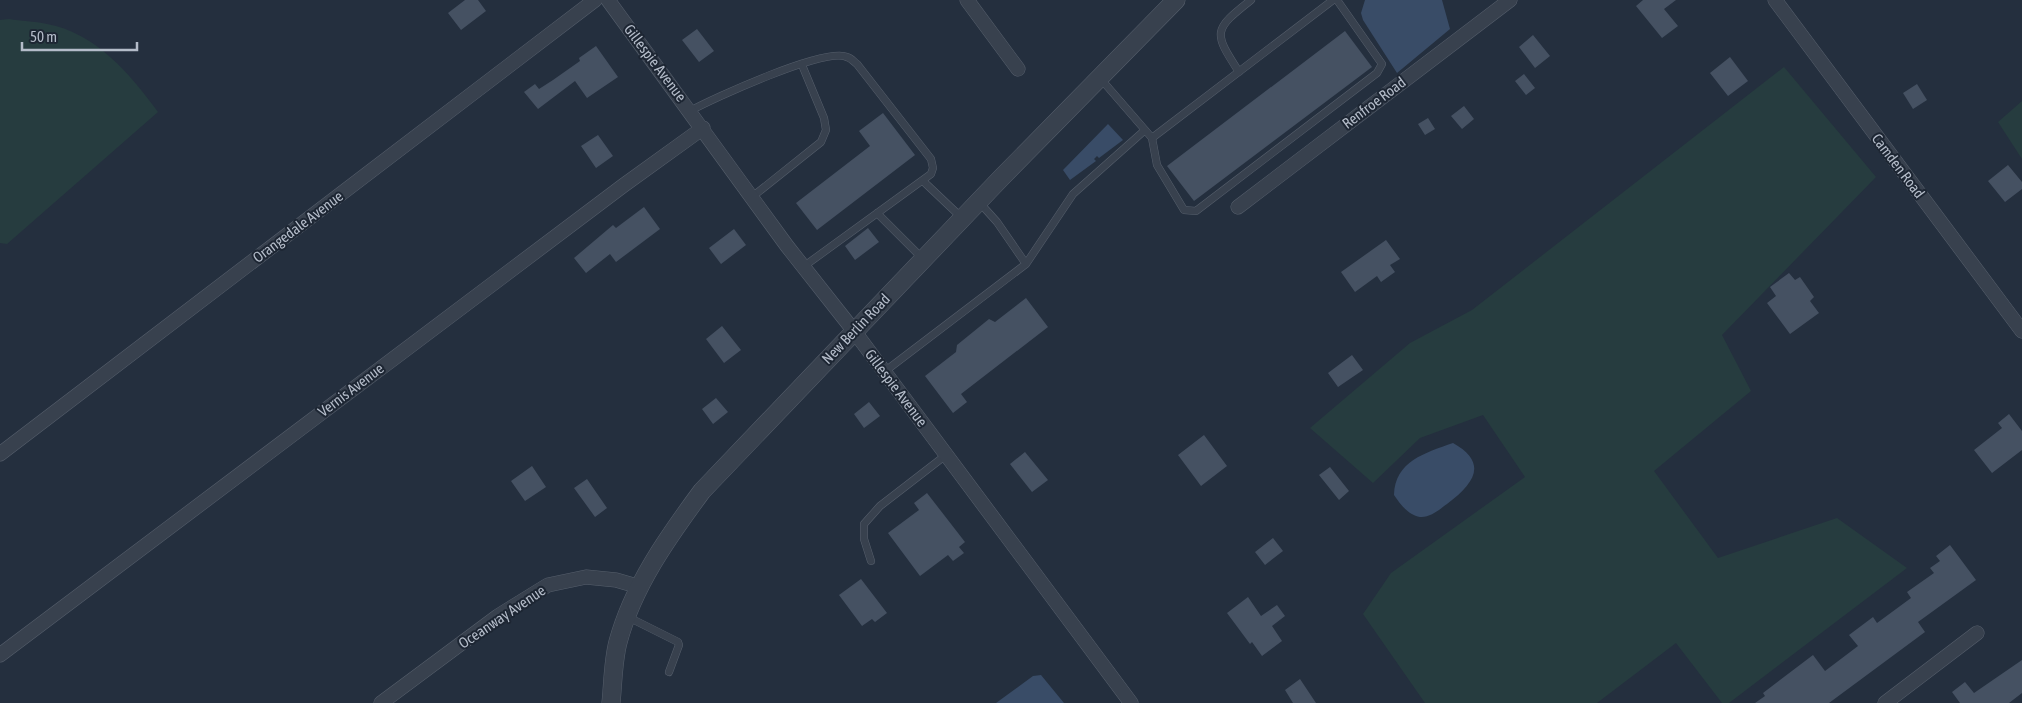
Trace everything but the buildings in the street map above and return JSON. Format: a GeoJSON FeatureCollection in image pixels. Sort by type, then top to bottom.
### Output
{"type":"FeatureCollection","features":[{"type":"Feature","properties":{"kind":"street","name":"Orangedale Avenue"},"geometry":{"type":"LineString","coordinates":[[0,454],[595,0]]}},
{"type":"Feature","properties":{"kind":"street","name":"Gillespie Avenue"},"geometry":{"type":"LineString","coordinates":[[608,0],[804,267],[854,331],[1131,703]]}},
{"type":"Feature","properties":{"kind":"street"},"geometry":{"type":"LineString","coordinates":[[967,0],[1018,70]]}},
{"type":"Feature","properties":{"kind":"street","name":"New Berlin Road"},"geometry":{"type":"LineString","coordinates":[[611,703],[618,644],[626,616],[668,538],[702,490],[962,218],[1176,0]]}},
{"type":"Feature","properties":{"kind":"street","name":"Renfroe Road"},"geometry":{"type":"LineString","coordinates":[[1238,207],[1510,0]]}},
{"type":"Feature","properties":{"kind":"street","name":"Camden Road"},"geometry":{"type":"LineString","coordinates":[[1775,0],[2022,331]]}},
{"type":"Feature","properties":{"kind":"street","name":"Vernis Avenue"},"geometry":{"type":"LineString","coordinates":[[0,655],[616,191],[703,128]]}},
{"type":"Feature","properties":{"kind":"street","name":"Oceanway Avenue"},"geometry":{"type":"LineString","coordinates":[[381,703],[498,616],[548,585],[586,577],[616,580],[640,587]]}},
{"type":"Feature","properties":{"kind":"street"},"geometry":{"type":"LineString","coordinates":[[1884,703],[1977,633]]}},
{"type":"Feature","properties":{"kind":"lane"},"geometry":{"type":"LineString","coordinates":[[1239,72],[1222,46],[1220,39],[1221,30],[1227,19],[1251,0]]}},
{"type":"Feature","properties":{"kind":"lane"},"geometry":{"type":"LineString","coordinates":[[1152,138],[1333,0]]}},
{"type":"Feature","properties":{"kind":"lane"},"geometry":{"type":"LineString","coordinates":[[1099,78],[1152,138],[1157,165],[1184,210],[1196,211],[1378,74],[1382,64],[1337,0]]}},
{"type":"Feature","properties":{"kind":"lane"},"geometry":{"type":"LineString","coordinates":[[690,111],[730,90],[802,65],[835,56],[847,56],[857,64],[931,160],[933,168],[931,174],[804,267]]}},
{"type":"Feature","properties":{"kind":"lane"},"geometry":{"type":"LineString","coordinates":[[752,197],[821,142],[826,130],[824,118],[802,65]]}},
{"type":"Feature","properties":{"kind":"lane"},"geometry":{"type":"LineString","coordinates":[[884,372],[1026,264],[1073,194],[1145,130]]}},
{"type":"Feature","properties":{"kind":"lane"},"geometry":{"type":"LineString","coordinates":[[923,180],[962,218]]}},
{"type":"Feature","properties":{"kind":"lane"},"geometry":{"type":"LineString","coordinates":[[979,202],[997,222],[1026,264]]}},
{"type":"Feature","properties":{"kind":"lane"},"geometry":{"type":"LineString","coordinates":[[878,213],[923,259]]}},
{"type":"Feature","properties":{"kind":"lane"},"geometry":{"type":"LineString","coordinates":[[871,561],[864,539],[864,524],[880,506],[946,455]]}},
{"type":"Feature","properties":{"kind":"lane"},"geometry":{"type":"LineString","coordinates":[[626,616],[678,642],[679,645],[669,672]]}},
{"type":"Feature","properties":{"kind":"green space"},"geometry":{"type":"Polygon","coordinates":[[[9,19],[47,24],[81,36],[110,57],[136,83],[158,112],[7,244],[0,243],[0,20],[9,19]]]}},
{"type":"Feature","properties":{"kind":"green space"},"geometry":{"type":"Polygon","coordinates":[[[1784,67],[1876,177],[1722,335],[1751,391],[1654,471],[1718,558],[1837,518],[1907,568],[1729,703],[1722,703],[1676,643],[1597,703],[1425,703],[1363,614],[1391,573],[1525,477],[1483,415],[1420,438],[1373,483],[1310,428],[1410,343],[1472,310],[1784,67]]]}},
{"type":"Feature","properties":{"kind":"green space"},"geometry":{"type":"Polygon","coordinates":[[[2022,101],[2022,159],[1998,122],[2022,101]]]}},
{"type":"Feature","properties":{"kind":"water"},"geometry":{"type":"Polygon","coordinates":[[[1365,0],[1442,0],[1450,29],[1397,73],[1363,20],[1361,13],[1365,0]]]}},
{"type":"Feature","properties":{"kind":"water"},"geometry":{"type":"Polygon","coordinates":[[[1108,124],[1123,140],[1099,158],[1097,156],[1094,159],[1096,161],[1070,180],[1063,170],[1108,124]]]}},
{"type":"Feature","properties":{"kind":"water"},"geometry":{"type":"Polygon","coordinates":[[[1453,443],[1471,458],[1474,473],[1470,481],[1464,489],[1435,513],[1420,517],[1408,512],[1394,495],[1400,474],[1413,460],[1453,443]]]}},
{"type":"Feature","properties":{"kind":"water"},"geometry":{"type":"Polygon","coordinates":[[[1041,675],[1064,703],[996,703],[1033,676],[1041,675]]]}}]}
